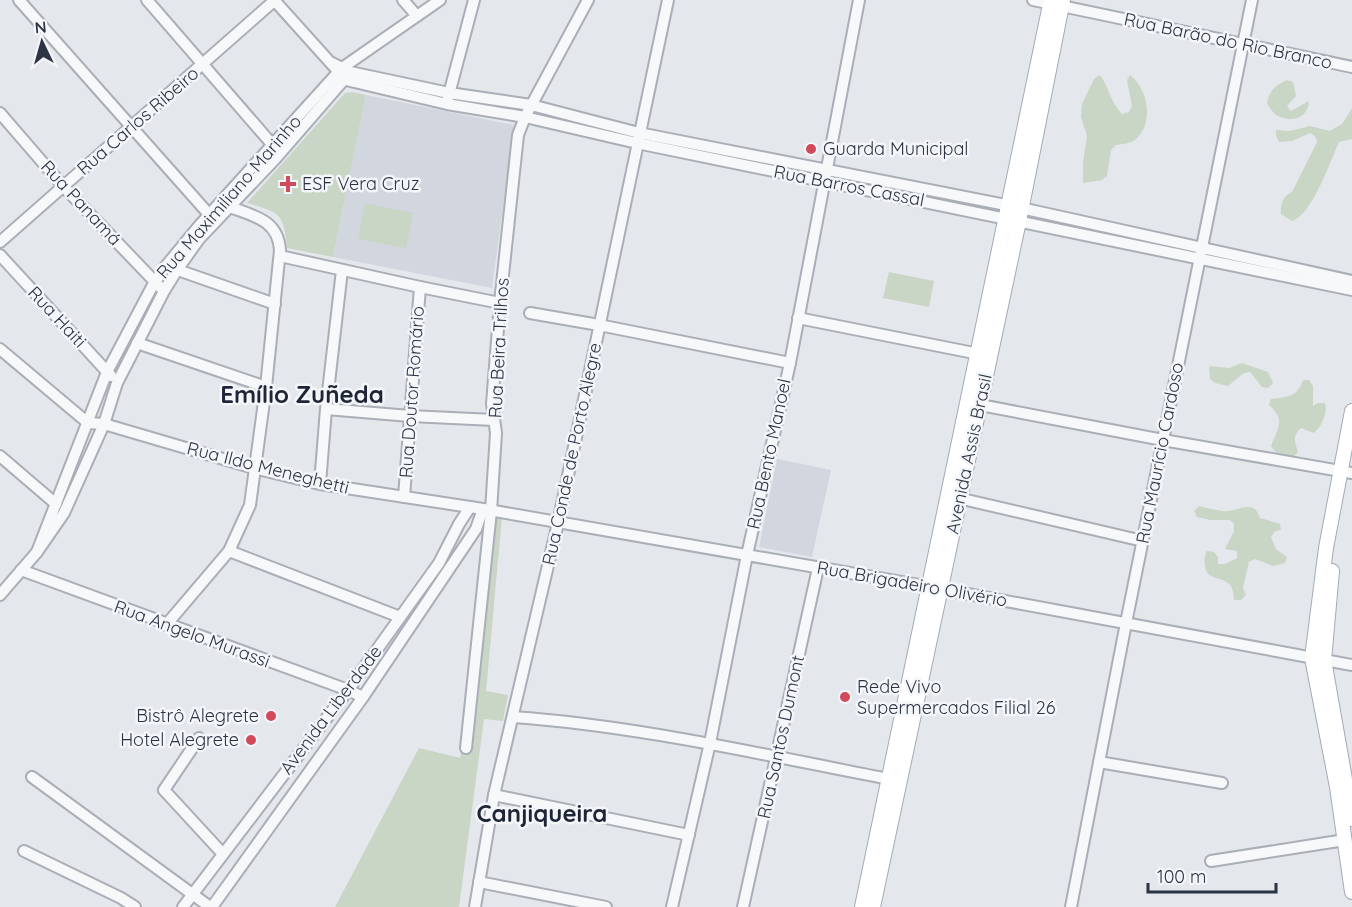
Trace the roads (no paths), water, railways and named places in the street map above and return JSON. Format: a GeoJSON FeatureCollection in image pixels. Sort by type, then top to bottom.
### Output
{"type":"FeatureCollection","features":[{"type":"Feature","properties":{"kind":"main road","name":"Avenida Assis Brasil"},"geometry":{"type":"LineString","coordinates":[[873,907],[878,860],[1057,2]]}},
{"type":"Feature","properties":{"kind":"main road"},"geometry":{"type":"LineString","coordinates":[[1352,411],[1348,469],[1330,549],[1318,659],[1342,787],[1352,892]]}},
{"type":"Feature","properties":{"kind":"main road"},"geometry":{"type":"LineString","coordinates":[[1342,787],[1352,819]]}},
{"type":"Feature","properties":{"kind":"main road","name":"Avenida Assis Brasil"},"geometry":{"type":"LineString","coordinates":[[862,907],[878,860]]}},
{"type":"Feature","properties":{"kind":"street"},"geometry":{"type":"LineString","coordinates":[[19,0],[213,218]]}},
{"type":"Feature","properties":{"kind":"street"},"geometry":{"type":"LineString","coordinates":[[147,0],[276,149]]}},
{"type":"Feature","properties":{"kind":"street"},"geometry":{"type":"LineString","coordinates":[[274,0],[329,62],[344,73]]}},
{"type":"Feature","properties":{"kind":"street","name":"Rua Carlos Ribeiro"},"geometry":{"type":"LineString","coordinates":[[0,242],[274,0]]}},
{"type":"Feature","properties":{"kind":"street"},"geometry":{"type":"LineString","coordinates":[[403,0],[417,16]]}},
{"type":"Feature","properties":{"kind":"street","name":"Rua Maximiliano Marinho"},"geometry":{"type":"LineString","coordinates":[[37,552],[88,423],[112,378],[154,283],[166,266],[213,218],[358,57],[440,0]]}},
{"type":"Feature","properties":{"kind":"street"},"geometry":{"type":"LineString","coordinates":[[448,98],[474,0]]}},
{"type":"Feature","properties":{"kind":"street","name":"Rua Beira Trilhos"},"geometry":{"type":"LineString","coordinates":[[466,748],[496,433],[492,404],[500,303],[519,135],[531,105],[588,0]]}},
{"type":"Feature","properties":{"kind":"street","name":"Rua Conde de Porto Alegre"},"geometry":{"type":"LineString","coordinates":[[475,907],[494,795],[558,522],[668,0]]}},
{"type":"Feature","properties":{"kind":"street","name":"Rua Bento Manoel"},"geometry":{"type":"LineString","coordinates":[[672,907],[710,743],[747,555],[790,363],[859,0]]}},
{"type":"Feature","properties":{"kind":"street","name":"Rua Barão do Rio Branco"},"geometry":{"type":"LineString","coordinates":[[1033,0],[1057,2],[1243,45],[1352,67]]}},
{"type":"Feature","properties":{"kind":"street","name":"Rua Maurício Cardoso"},"geometry":{"type":"LineString","coordinates":[[1071,907],[1252,0]]}},
{"type":"Feature","properties":{"kind":"street","name":"Rua Barros Cassal"},"geometry":{"type":"LineString","coordinates":[[344,73],[525,117],[826,169],[1200,254],[1352,282]]}},
{"type":"Feature","properties":{"kind":"street","name":"Rua Barros Cassal"},"geometry":{"type":"LineString","coordinates":[[448,98],[531,105],[638,138],[823,181],[1013,213]]}},
{"type":"Feature","properties":{"kind":"street","name":"Rua Panamá"},"geometry":{"type":"LineString","coordinates":[[0,113],[63,186],[164,291]]}},
{"type":"Feature","properties":{"kind":"street","name":"Rua Maximiliano Marinho"},"geometry":{"type":"LineString","coordinates":[[0,595],[37,552],[64,513],[104,424],[112,378],[137,343],[164,291],[213,218],[230,207],[276,149]]}},
{"type":"Feature","properties":{"kind":"street"},"geometry":{"type":"LineString","coordinates":[[166,625],[229,551],[250,505],[253,493],[254,468],[266,387],[280,255],[279,238],[271,226],[261,218],[230,207]]}},
{"type":"Feature","properties":{"kind":"street","name":"Rua Haiti"},"geometry":{"type":"LineString","coordinates":[[0,255],[112,378]]}},
{"type":"Feature","properties":{"kind":"street"},"geometry":{"type":"LineString","coordinates":[[280,255],[500,303]]}},
{"type":"Feature","properties":{"kind":"street"},"geometry":{"type":"LineString","coordinates":[[166,266],[275,304]]}},
{"type":"Feature","properties":{"kind":"street","name":"Rua Barros Cassal"},"geometry":{"type":"LineString","coordinates":[[1273,269],[1352,290]]}},
{"type":"Feature","properties":{"kind":"street"},"geometry":{"type":"LineString","coordinates":[[320,484],[342,270]]}},
{"type":"Feature","properties":{"kind":"street","name":"Rua Doutor Romário"},"geometry":{"type":"LineString","coordinates":[[404,497],[420,287]]}},
{"type":"Feature","properties":{"kind":"street"},"geometry":{"type":"LineString","coordinates":[[530,313],[790,363]]}},
{"type":"Feature","properties":{"kind":"street"},"geometry":{"type":"LineString","coordinates":[[798,318],[984,355]]}},
{"type":"Feature","properties":{"kind":"street"},"geometry":{"type":"LineString","coordinates":[[137,343],[266,387]]}},
{"type":"Feature","properties":{"kind":"street"},"geometry":{"type":"LineString","coordinates":[[0,349],[88,423]]}},
{"type":"Feature","properties":{"kind":"street"},"geometry":{"type":"LineString","coordinates":[[974,404],[1163,440],[1348,469]]}},
{"type":"Feature","properties":{"kind":"street"},"geometry":{"type":"LineString","coordinates":[[326,409],[494,420]]}},
{"type":"Feature","properties":{"kind":"street","name":"Rua Ildo Meneghetti"},"geometry":{"type":"LineString","coordinates":[[88,423],[104,424],[254,468],[320,484],[471,507]]}},
{"type":"Feature","properties":{"kind":"street"},"geometry":{"type":"LineString","coordinates":[[0,456],[56,504]]}},
{"type":"Feature","properties":{"kind":"street"},"geometry":{"type":"LineString","coordinates":[[954,497],[1143,541]]}},
{"type":"Feature","properties":{"kind":"street","name":"Rua Brigadeiro Olivério"},"geometry":{"type":"LineString","coordinates":[[471,507],[935,588],[1352,666]]}},
{"type":"Feature","properties":{"kind":"street","name":"Avenida Liberdade"},"geometry":{"type":"LineString","coordinates":[[183,907],[348,690],[439,563],[459,524],[471,507]]}},
{"type":"Feature","properties":{"kind":"street","name":"Avenida Liberdade"},"geometry":{"type":"LineString","coordinates":[[211,907],[363,698],[487,510]]}},
{"type":"Feature","properties":{"kind":"street"},"geometry":{"type":"LineString","coordinates":[[229,551],[400,617]]}},
{"type":"Feature","properties":{"kind":"street","name":"Rua Santos Dumont"},"geometry":{"type":"LineString","coordinates":[[743,907],[818,568]]}},
{"type":"Feature","properties":{"kind":"street","name":"Rua Angelo Murassi"},"geometry":{"type":"LineString","coordinates":[[21,570],[348,690],[363,698]]}},
{"type":"Feature","properties":{"kind":"street"},"geometry":{"type":"LineString","coordinates":[[421,587],[432,595]]}},
{"type":"Feature","properties":{"kind":"street"},"geometry":{"type":"LineString","coordinates":[[513,717],[557,720],[710,743],[895,780]]}},
{"type":"Feature","properties":{"kind":"street"},"geometry":{"type":"LineString","coordinates":[[199,738],[164,790],[223,854]]}},
{"type":"Feature","properties":{"kind":"street"},"geometry":{"type":"LineString","coordinates":[[1099,762],[1222,783]]}},
{"type":"Feature","properties":{"kind":"street"},"geometry":{"type":"LineString","coordinates":[[32,777],[211,907]]}},
{"type":"Feature","properties":{"kind":"street"},"geometry":{"type":"LineString","coordinates":[[494,795],[689,835]]}},
{"type":"Feature","properties":{"kind":"street"},"geometry":{"type":"LineString","coordinates":[[1210,861],[1346,840]]}},
{"type":"Feature","properties":{"kind":"street"},"geometry":{"type":"LineString","coordinates":[[24,851],[135,907]]}},
{"type":"Feature","properties":{"kind":"street"},"geometry":{"type":"LineString","coordinates":[[479,882],[606,907]]}},
{"type":"Feature","properties":{"kind":"place","name":"Guarda Municipal"},"geometry":{"type":"Point","coordinates":[811,149]}},
{"type":"Feature","properties":{"kind":"place","name":"ESF Vera Cruz"},"geometry":{"type":"Point","coordinates":[288,184]}},
{"type":"Feature","properties":{"kind":"place","name":"Rede Vivo Supermercados Filial 26"},"geometry":{"type":"Point","coordinates":[845,697]}},
{"type":"Feature","properties":{"kind":"place","name":"Bistrô Alegrete"},"geometry":{"type":"Point","coordinates":[271,716]}},
{"type":"Feature","properties":{"kind":"place","name":"Hotel Alegrete"},"geometry":{"type":"Point","coordinates":[251,740]}},
{"type":"Feature","properties":{"kind":"district","name":"Emílio Zuñeda"},"geometry":{"type":"Point","coordinates":[302,395]}},
{"type":"Feature","properties":{"kind":"district","name":"Canjiqueira"},"geometry":{"type":"Point","coordinates":[542,814]}}]}
